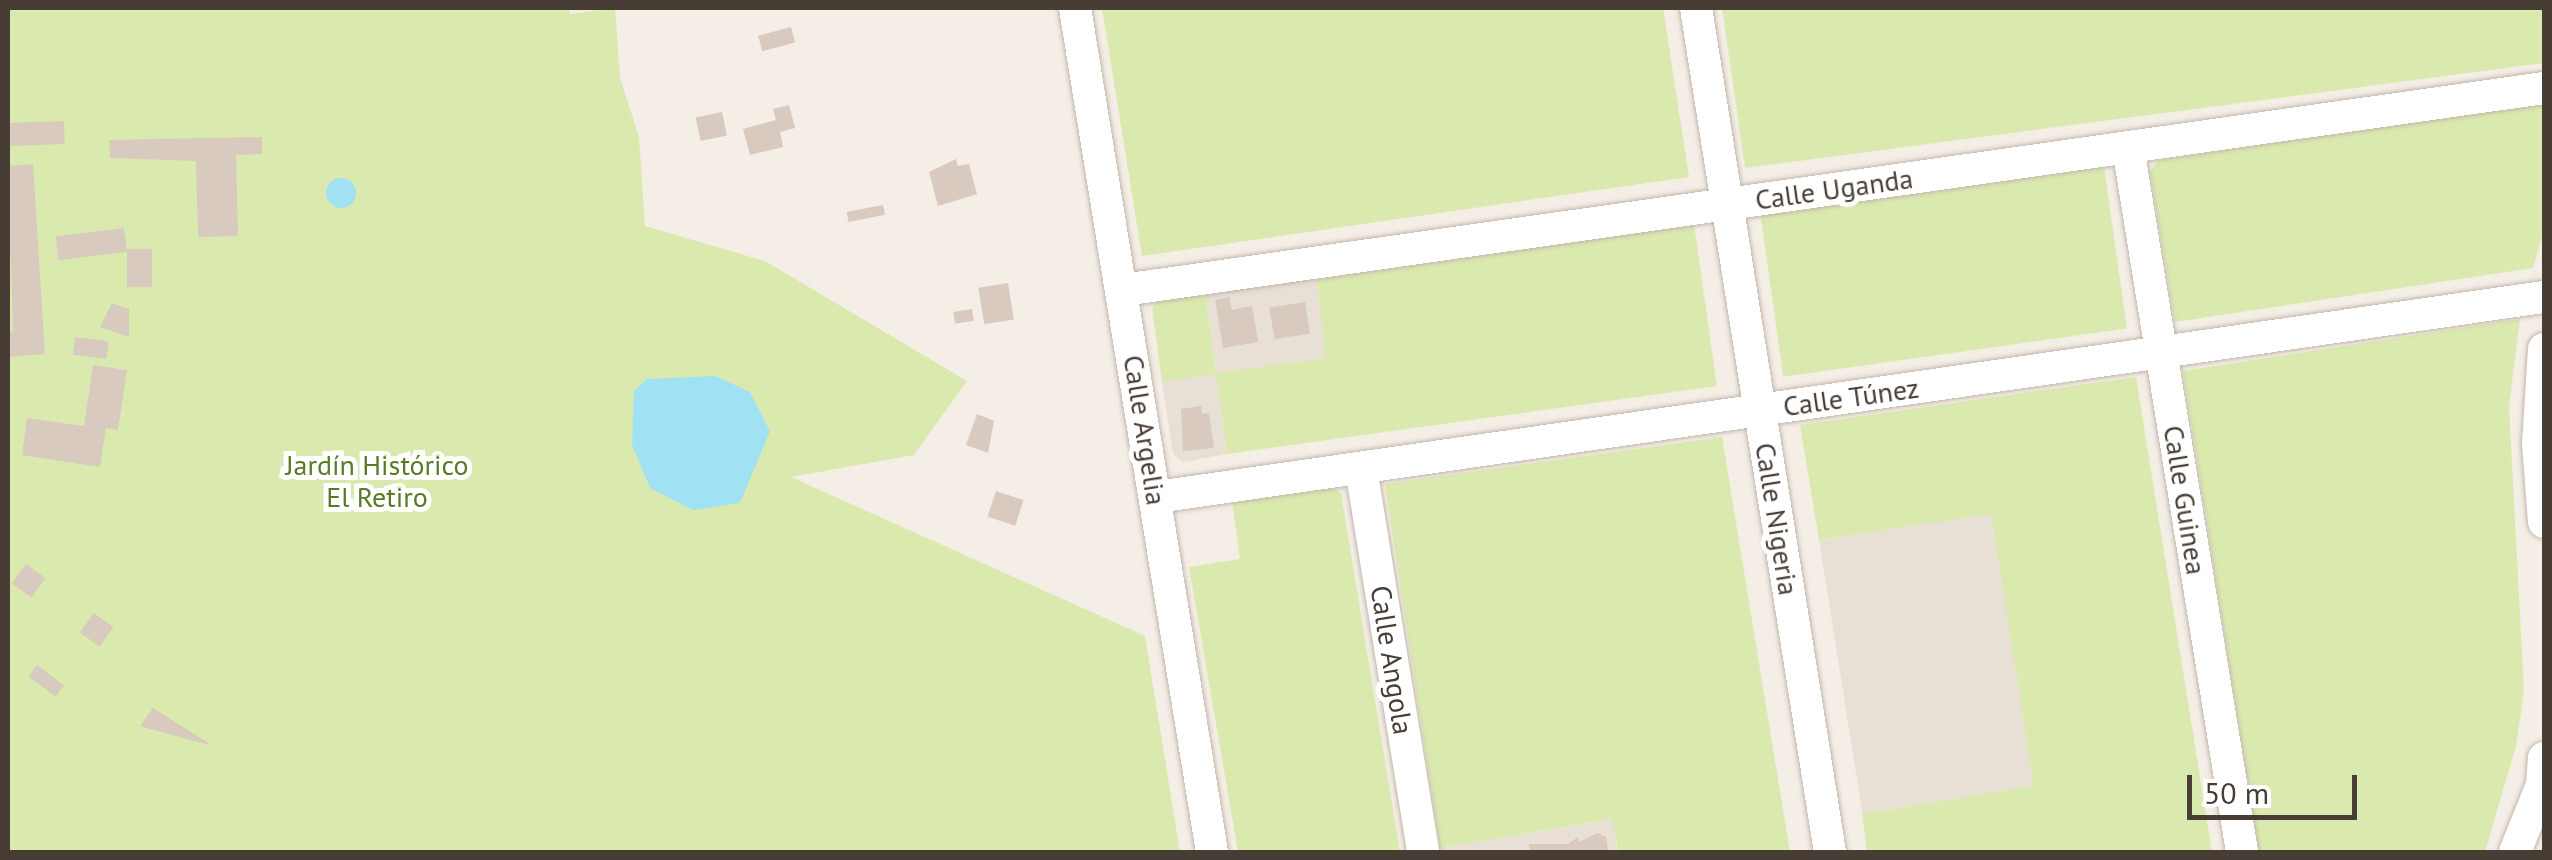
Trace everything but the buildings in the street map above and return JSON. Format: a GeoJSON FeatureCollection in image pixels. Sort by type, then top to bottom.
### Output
{"type":"FeatureCollection","features":[{"type":"Feature","properties":{"kind":"street","name":"Calle Argelia"},"geometry":{"type":"LineString","coordinates":[[1076,8],[1212,852]]}},
{"type":"Feature","properties":{"kind":"street","name":"Calle Nigeria"},"geometry":{"type":"LineString","coordinates":[[1696,8],[1830,852]]}},
{"type":"Feature","properties":{"kind":"street","name":"Calle Uganda"},"geometry":{"type":"LineString","coordinates":[[1123,290],[2544,88]]}},
{"type":"Feature","properties":{"kind":"street","name":"Calle Guinea"},"geometry":{"type":"LineString","coordinates":[[2128,147],[2242,852]]}},
{"type":"Feature","properties":{"kind":"street","name":"Calle Túnez"},"geometry":{"type":"LineString","coordinates":[[1157,498],[2544,297]]}},
{"type":"Feature","properties":{"kind":"street"},"geometry":{"type":"LineString","coordinates":[[2544,349],[2544,522]]}},
{"type":"Feature","properties":{"kind":"street","name":"Calle Angola"},"geometry":{"type":"LineString","coordinates":[[1362,468],[1423,852]]}},
{"type":"Feature","properties":{"kind":"street"},"geometry":{"type":"LineString","coordinates":[[2515,852],[2542,786],[2544,758]]}},
{"type":"Feature","properties":{"kind":"shaded area"},"geometry":{"type":"Polygon","coordinates":[[[1316,276],[1327,358],[1216,373],[1205,291],[1316,276]]]}},
{"type":"Feature","properties":{"kind":"shaded area"},"geometry":{"type":"Polygon","coordinates":[[[1216,373],[1227,454],[1183,462],[1173,454],[1162,382],[1216,373]]]}},
{"type":"Feature","properties":{"kind":"shaded area"},"geometry":{"type":"Polygon","coordinates":[[[1991,513],[2034,787],[1862,814],[1819,540],[1991,513]]]}},
{"type":"Feature","properties":{"kind":"shaded area"},"geometry":{"type":"Polygon","coordinates":[[[1613,819],[1617,852],[1441,852],[1440,848],[1613,819]]]}},
{"type":"Feature","properties":{"kind":"green space","name":"Jardín Histórico El Retiro"},"geometry":{"type":"Polygon","coordinates":[[[8,8],[570,8],[570,14],[615,8],[620,78],[639,137],[645,226],[765,261],[967,381],[914,455],[791,477],[1145,636],[1180,852],[8,852],[8,8]]]}},
{"type":"Feature","properties":{"kind":"green space"},"geometry":{"type":"Polygon","coordinates":[[[1102,8],[1663,8],[1689,177],[1142,256],[1102,8]]]}},
{"type":"Feature","properties":{"kind":"green space"},"geometry":{"type":"Polygon","coordinates":[[[1722,8],[2544,8],[2544,63],[1745,168],[1722,8]]]}},
{"type":"Feature","properties":{"kind":"green space"},"geometry":{"type":"Polygon","coordinates":[[[2544,103],[2544,230],[2533,268],[2175,322],[2150,171],[2159,160],[2544,103]]]}},
{"type":"Feature","properties":{"kind":"green space"},"geometry":{"type":"Polygon","coordinates":[[[2104,166],[2127,328],[1783,377],[1760,214],[2104,166]]]}},
{"type":"Feature","properties":{"kind":"green space"},"geometry":{"type":"Polygon","coordinates":[[[1694,224],[1717,386],[1227,454],[1216,374],[1162,382],[1152,308],[1159,297],[1205,291],[1216,373],[1326,358],[1316,276],[1694,224]]]}},
{"type":"Feature","properties":{"kind":"green space"},"geometry":{"type":"Polygon","coordinates":[[[2520,319],[2509,407],[2524,691],[2516,746],[2485,852],[2259,852],[2183,371],[2520,319]]]}},
{"type":"Feature","properties":{"kind":"green space"},"geometry":{"type":"Polygon","coordinates":[[[2136,377],[2212,852],[1867,852],[1862,814],[2034,786],[1991,514],[1819,540],[1800,425],[2136,377]]]}},
{"type":"Feature","properties":{"kind":"green space"},"geometry":{"type":"Polygon","coordinates":[[[1722,437],[1790,852],[1618,852],[1612,819],[1440,848],[1385,484],[1722,437]]]}},
{"type":"Feature","properties":{"kind":"green space"},"geometry":{"type":"Polygon","coordinates":[[[1330,485],[1341,493],[1400,852],[1238,852],[1189,567],[1240,559],[1232,501],[1330,485]]]}},
{"type":"Feature","properties":{"kind":"water"},"geometry":{"type":"Polygon","coordinates":[[[341,178],[355,187],[356,193],[347,207],[341,208],[327,199],[326,193],[335,179],[341,178]]]}},
{"type":"Feature","properties":{"kind":"water"},"geometry":{"type":"Polygon","coordinates":[[[715,376],[750,392],[770,431],[740,503],[693,510],[650,488],[632,445],[634,391],[647,379],[715,376]]]}}]}
